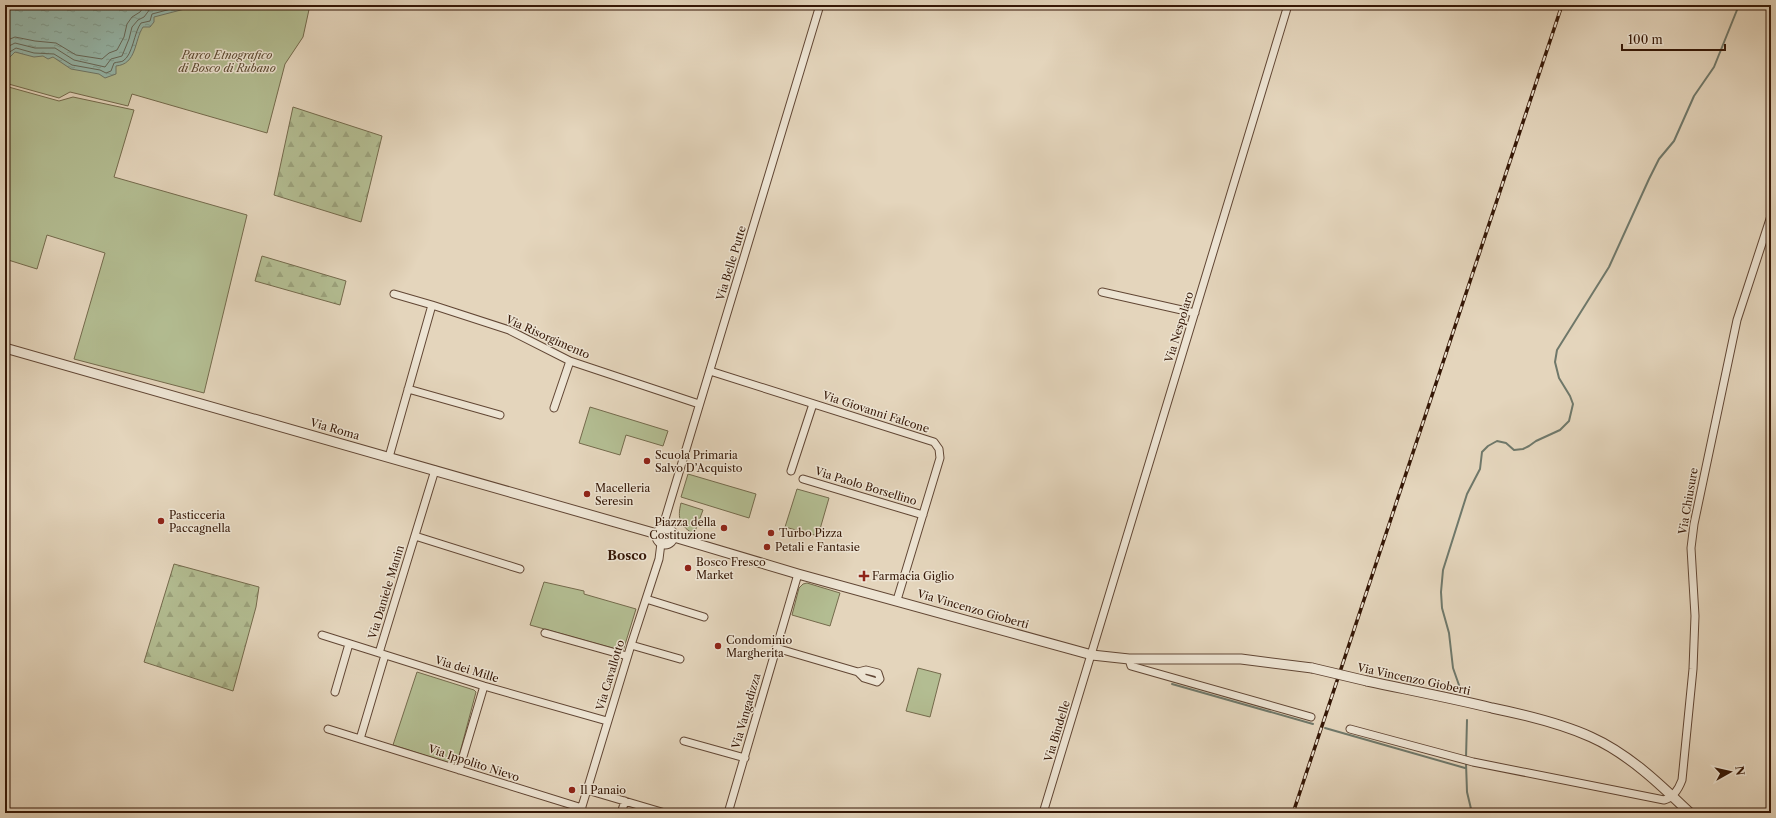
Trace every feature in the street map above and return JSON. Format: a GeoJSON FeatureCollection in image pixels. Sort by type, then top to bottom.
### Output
{"type":"FeatureCollection","features":[{"type":"Feature","properties":{"kind":"street","name":"Via Belle Putte"},"geometry":{"type":"LineString","coordinates":[[665,528],[665,519],[699,404],[820,5]]}},
{"type":"Feature","properties":{"kind":"street","name":"Via Nespolaro"},"geometry":{"type":"LineString","coordinates":[[1092,655],[1288,5]]}},
{"type":"Feature","properties":{"kind":"street","name":"Via Chiusure"},"geometry":{"type":"LineString","coordinates":[[1672,795],[1681,785],[1682,780],[1693,669],[1695,616],[1691,548],[1694,524],[1737,320],[1771,216]]}},
{"type":"Feature","properties":{"kind":"street"},"geometry":{"type":"LineString","coordinates":[[1102,292],[1195,313]]}},
{"type":"Feature","properties":{"kind":"street","name":"Via Risorgimento"},"geometry":{"type":"LineString","coordinates":[[394,294],[509,330],[570,361],[699,404]]}},
{"type":"Feature","properties":{"kind":"street"},"geometry":{"type":"LineString","coordinates":[[389,457],[432,305]]}},
{"type":"Feature","properties":{"kind":"street","name":"Via Roma"},"geometry":{"type":"LineString","coordinates":[[5,348],[657,534]]}},
{"type":"Feature","properties":{"kind":"street"},"geometry":{"type":"LineString","coordinates":[[554,408],[570,361]]}},
{"type":"Feature","properties":{"kind":"street","name":"Via Giovanni Falcone"},"geometry":{"type":"LineString","coordinates":[[710,371],[934,442],[939,449],[940,458],[898,600]]}},
{"type":"Feature","properties":{"kind":"street"},"geometry":{"type":"LineString","coordinates":[[408,389],[500,415]]}},
{"type":"Feature","properties":{"kind":"street","name":"Via Giovanni Falcone"},"geometry":{"type":"LineString","coordinates":[[791,471],[813,404]]}},
{"type":"Feature","properties":{"kind":"street","name":"Via Daniele Manin"},"geometry":{"type":"LineString","coordinates":[[382,654],[435,470]]}},
{"type":"Feature","properties":{"kind":"street","name":"Via Paolo Borsellino"},"geometry":{"type":"LineString","coordinates":[[803,479],[923,515]]}},
{"type":"Feature","properties":{"kind":"street"},"geometry":{"type":"LineString","coordinates":[[665,528],[671,530],[674,537],[669,543],[661,543],[657,534],[660,530],[665,528]]}},
{"type":"Feature","properties":{"kind":"street","name":"Via Daniele Manin"},"geometry":{"type":"LineString","coordinates":[[415,536],[520,570]]}},
{"type":"Feature","properties":{"kind":"street","name":"Via Vincenzo Gioberti"},"geometry":{"type":"LineString","coordinates":[[674,537],[798,574],[898,600],[1092,655],[1129,659],[1241,659],[1312,668],[1523,715],[1565,727],[1593,738],[1627,758],[1672,795],[1690,813]]}},
{"type":"Feature","properties":{"kind":"street","name":"Via Cavallotto"},"geometry":{"type":"LineString","coordinates":[[581,811],[630,645],[659,559],[661,543]]}},
{"type":"Feature","properties":{"kind":"street","name":"Via Vangadizza"},"geometry":{"type":"LineString","coordinates":[[728,813],[798,574]]}},
{"type":"Feature","properties":{"kind":"street"},"geometry":{"type":"LineString","coordinates":[[646,599],[704,617]]}},
{"type":"Feature","properties":{"kind":"street"},"geometry":{"type":"LineString","coordinates":[[545,633],[627,656]]}},
{"type":"Feature","properties":{"kind":"street","name":"Via dei Mille"},"geometry":{"type":"LineString","coordinates":[[322,635],[484,686],[608,721]]}},
{"type":"Feature","properties":{"kind":"street"},"geometry":{"type":"LineString","coordinates":[[335,692],[349,644]]}},
{"type":"Feature","properties":{"kind":"street"},"geometry":{"type":"LineString","coordinates":[[630,645],[680,659]]}},
{"type":"Feature","properties":{"kind":"street"},"geometry":{"type":"LineString","coordinates":[[776,648],[858,672]]}},
{"type":"Feature","properties":{"kind":"street"},"geometry":{"type":"LineString","coordinates":[[360,739],[382,654]]}},
{"type":"Feature","properties":{"kind":"street","name":"Via Bindelle"},"geometry":{"type":"LineString","coordinates":[[1043,813],[1092,655]]}},
{"type":"Feature","properties":{"kind":"street"},"geometry":{"type":"LineString","coordinates":[[1129,659],[1131,666],[1311,717]]}},
{"type":"Feature","properties":{"kind":"street"},"geometry":{"type":"LineString","coordinates":[[459,770],[484,686]]}},
{"type":"Feature","properties":{"kind":"street","name":"Via Ippolito Nievo"},"geometry":{"type":"LineString","coordinates":[[328,729],[459,770],[581,811]]}},
{"type":"Feature","properties":{"kind":"street"},"geometry":{"type":"LineString","coordinates":[[1350,729],[1473,762],[1664,800],[1672,795]]}},
{"type":"Feature","properties":{"kind":"street","name":"Via Vangadizza"},"geometry":{"type":"LineString","coordinates":[[684,742],[744,758]]}},
{"type":"Feature","properties":{"kind":"street"},"geometry":{"type":"LineString","coordinates":[[587,790],[665,813]]}},
{"type":"Feature","properties":{"kind":"street"},"geometry":{"type":"LineString","coordinates":[[621,813],[625,801]]}},
{"type":"Feature","properties":{"kind":"green space","name":"Parco Etnografico di Bosco di Rubano"},"geometry":{"type":"Polygon","coordinates":[[[5,5],[310,5],[303,37],[285,64],[267,133],[132,94],[128,106],[70,92],[59,98],[5,83],[5,5]]]}},
{"type":"Feature","properties":{"kind":"green space"},"geometry":{"type":"Polygon","coordinates":[[[5,86],[59,101],[73,97],[134,110],[114,177],[247,215],[204,393],[74,359],[105,253],[47,235],[37,269],[5,259],[5,86]]]}},
{"type":"Feature","properties":{"kind":"green space"},"geometry":{"type":"Polygon","coordinates":[[[293,107],[382,136],[361,222],[274,195],[293,107]]]}},
{"type":"Feature","properties":{"kind":"green space"},"geometry":{"type":"Polygon","coordinates":[[[262,256],[346,281],[340,305],[255,281],[262,256]]]}},
{"type":"Feature","properties":{"kind":"green space"},"geometry":{"type":"Polygon","coordinates":[[[590,407],[668,431],[663,446],[626,435],[620,455],[579,443],[590,407]]]}},
{"type":"Feature","properties":{"kind":"green space"},"geometry":{"type":"Polygon","coordinates":[[[688,474],[756,494],[749,518],[681,497],[688,474]]]}},
{"type":"Feature","properties":{"kind":"green space"},"geometry":{"type":"Polygon","coordinates":[[[797,489],[829,498],[818,536],[785,527],[797,489]]]}},
{"type":"Feature","properties":{"kind":"green space"},"geometry":{"type":"Polygon","coordinates":[[[681,503],[703,510],[694,534],[681,522],[679,513],[681,503]]]}},
{"type":"Feature","properties":{"kind":"green space"},"geometry":{"type":"Polygon","coordinates":[[[174,564],[259,587],[256,607],[233,691],[144,662],[174,564]]]}},
{"type":"Feature","properties":{"kind":"green space"},"geometry":{"type":"Polygon","coordinates":[[[544,582],[584,591],[584,594],[636,609],[623,651],[530,625],[544,582]]]}},
{"type":"Feature","properties":{"kind":"green space"},"geometry":{"type":"Polygon","coordinates":[[[807,583],[840,593],[830,626],[792,615],[799,588],[803,584],[807,583]]]}},
{"type":"Feature","properties":{"kind":"green space"},"geometry":{"type":"Polygon","coordinates":[[[918,668],[941,674],[930,717],[906,711],[918,668]]]}},
{"type":"Feature","properties":{"kind":"green space"},"geometry":{"type":"Polygon","coordinates":[[[417,672],[474,690],[476,692],[458,760],[452,764],[393,745],[417,672]]]}},
{"type":"Feature","properties":{"kind":"water"},"geometry":{"type":"Polygon","coordinates":[[[5,5],[200,5],[154,17],[154,22],[150,27],[143,27],[134,51],[128,61],[116,66],[116,74],[105,78],[99,74],[71,69],[53,57],[48,59],[43,56],[34,57],[15,52],[9,58],[5,56],[5,5]]]}},
{"type":"Feature","properties":{"kind":"waterway"},"geometry":{"type":"LineString","coordinates":[[1460,688],[1453,668],[1449,633],[1442,608],[1441,592],[1443,570],[1467,494],[1480,469],[1482,452],[1488,446],[1497,441],[1506,443],[1514,450],[1523,449],[1560,430],[1569,421],[1573,404],[1559,378],[1555,362],[1557,350],[1609,267],[1659,159],[1674,141],[1694,96],[1714,67],[1739,5]]}},
{"type":"Feature","properties":{"kind":"waterway"},"geometry":{"type":"LineString","coordinates":[[1172,684],[1313,724]]}},
{"type":"Feature","properties":{"kind":"waterway"},"geometry":{"type":"LineString","coordinates":[[1466,758],[1467,720]]}},
{"type":"Feature","properties":{"kind":"waterway"},"geometry":{"type":"LineString","coordinates":[[1325,728],[1465,768]]}},
{"type":"Feature","properties":{"kind":"waterway"},"geometry":{"type":"LineString","coordinates":[[1466,763],[1467,792],[1472,813]]}},
{"type":"Feature","properties":{"kind":"railway"},"geometry":{"type":"LineString","coordinates":[[1293,813],[1562,5]]}},
{"type":"Feature","properties":{"kind":"place","name":"Scuola Primaria Salvo D’Acquisto"},"geometry":{"type":"Point","coordinates":[647,461]}},
{"type":"Feature","properties":{"kind":"place","name":"Macelleria Seresin"},"geometry":{"type":"Point","coordinates":[587,494]}},
{"type":"Feature","properties":{"kind":"place","name":"Pasticceria Paccagnella"},"geometry":{"type":"Point","coordinates":[161,521]}},
{"type":"Feature","properties":{"kind":"place","name":"Piazza della Costituzione"},"geometry":{"type":"Point","coordinates":[724,528]}},
{"type":"Feature","properties":{"kind":"place","name":"Turbo Pizza"},"geometry":{"type":"Point","coordinates":[771,533]}},
{"type":"Feature","properties":{"kind":"place","name":"Petali e Fantasie"},"geometry":{"type":"Point","coordinates":[767,547]}},
{"type":"Feature","properties":{"kind":"place","name":"Bosco Fresco Market"},"geometry":{"type":"Point","coordinates":[688,568]}},
{"type":"Feature","properties":{"kind":"place","name":"Farmacia Giglio"},"geometry":{"type":"Point","coordinates":[864,576]}},
{"type":"Feature","properties":{"kind":"place","name":"Condominio Margherita"},"geometry":{"type":"Point","coordinates":[718,646]}},
{"type":"Feature","properties":{"kind":"place","name":"Il Panaio"},"geometry":{"type":"Point","coordinates":[572,790]}},
{"type":"Feature","properties":{"kind":"district","name":"Bosco"},"geometry":{"type":"Point","coordinates":[627,555]}}]}
